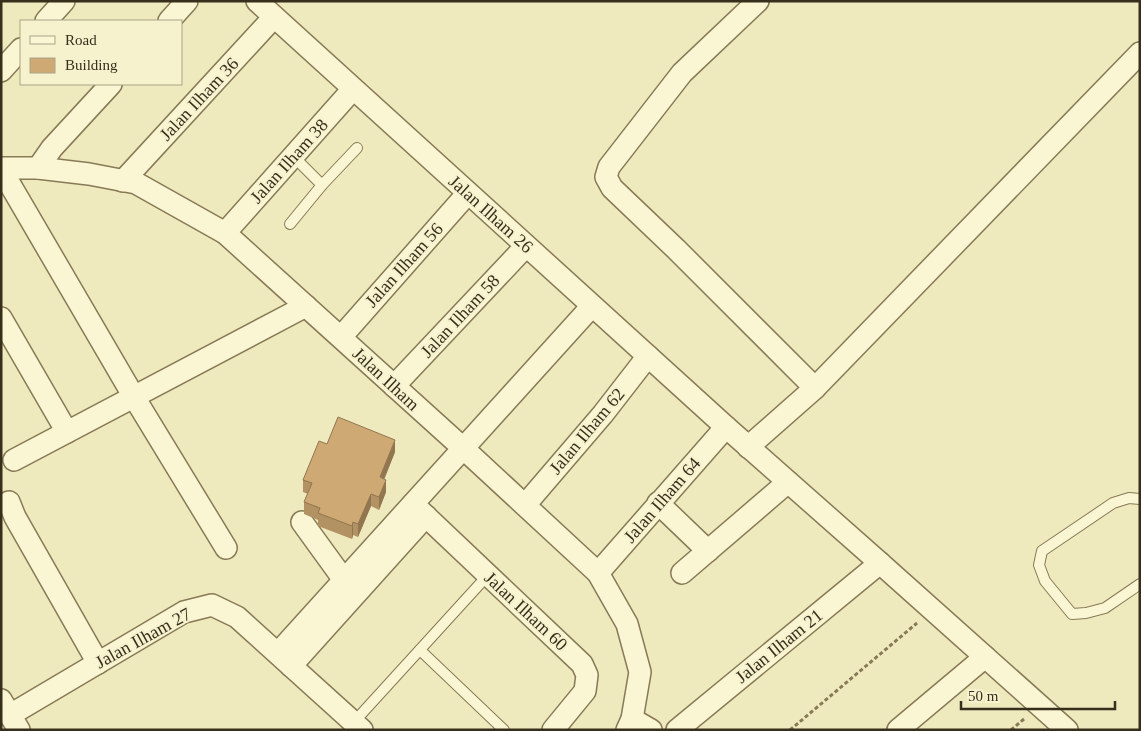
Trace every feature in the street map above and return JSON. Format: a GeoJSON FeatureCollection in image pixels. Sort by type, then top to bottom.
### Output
{"type":"FeatureCollection","features":[{"type":"Feature","properties":{"kind":"street"},"geometry":{"type":"LineString","coordinates":[[47,20],[64,1]]}},
{"type":"Feature","properties":{"kind":"street"},"geometry":{"type":"LineString","coordinates":[[170,20],[187,1]]}},
{"type":"Feature","properties":{"kind":"street","name":"Jalan Ilham 26"},"geometry":{"type":"LineString","coordinates":[[256,1],[748,447],[1066,730]]}},
{"type":"Feature","properties":{"kind":"street"},"geometry":{"type":"LineString","coordinates":[[758,1],[682,73],[609,167],[606,177],[612,188],[676,249],[814,388]]}},
{"type":"Feature","properties":{"kind":"street","name":"Jalan Ilham 36"},"geometry":{"type":"LineString","coordinates":[[123,181],[274,17]]}},
{"type":"Feature","properties":{"kind":"street"},"geometry":{"type":"LineString","coordinates":[[1,71],[20,50]]}},
{"type":"Feature","properties":{"kind":"street"},"geometry":{"type":"LineString","coordinates":[[748,447],[814,388],[1140,53]]}},
{"type":"Feature","properties":{"kind":"street"},"geometry":{"type":"LineString","coordinates":[[38,168],[52,148],[110,85]]}},
{"type":"Feature","properties":{"kind":"street","name":"Jalan Ilham 38"},"geometry":{"type":"LineString","coordinates":[[225,233],[353,89]]}},
{"type":"Feature","properties":{"kind":"street","name":"Jalan Ilham"},"geometry":{"type":"LineString","coordinates":[[1,169],[38,168],[89,174],[136,183],[225,233],[598,573],[627,624],[640,672],[630,724]]}},
{"type":"Feature","properties":{"kind":"street"},"geometry":{"type":"LineString","coordinates":[[1,169],[134,397],[226,548]]}},
{"type":"Feature","properties":{"kind":"street","name":"Jalan Ilham 56"},"geometry":{"type":"LineString","coordinates":[[341,337],[468,193]]}},
{"type":"Feature","properties":{"kind":"street","name":"Jalan Ilham 58"},"geometry":{"type":"LineString","coordinates":[[394,386],[526,246]]}},
{"type":"Feature","properties":{"kind":"street"},"geometry":{"type":"LineString","coordinates":[[14,460],[306,306]]}},
{"type":"Feature","properties":{"kind":"street"},"geometry":{"type":"LineString","coordinates":[[285,660],[420,510],[464,449],[592,306]]}},
{"type":"Feature","properties":{"kind":"street"},"geometry":{"type":"LineString","coordinates":[[1,318],[66,432]]}},
{"type":"Feature","properties":{"kind":"street","name":"Jalan Ilham 62"},"geometry":{"type":"LineString","coordinates":[[525,505],[603,414],[648,356]]}},
{"type":"Feature","properties":{"kind":"street","name":"Jalan Ilham 64"},"geometry":{"type":"LineString","coordinates":[[598,573],[726,426]]}},
{"type":"Feature","properties":{"kind":"street"},"geometry":{"type":"LineString","coordinates":[[682,573],[788,482]]}},
{"type":"Feature","properties":{"kind":"street"},"geometry":{"type":"LineString","coordinates":[[9,502],[15,517],[98,663]]}},
{"type":"Feature","properties":{"kind":"street"},"geometry":{"type":"LineString","coordinates":[[658,503],[708,551]]}},
{"type":"Feature","properties":{"kind":"street"},"geometry":{"type":"LineString","coordinates":[[285,660],[344,580],[420,510]]}},
{"type":"Feature","properties":{"kind":"street","name":"Jalan Ilham 60"},"geometry":{"type":"LineString","coordinates":[[420,510],[582,664],[587,675],[584,691],[554,730]]}},
{"type":"Feature","properties":{"kind":"street"},"geometry":{"type":"LineString","coordinates":[[302,522],[344,580]]}},
{"type":"Feature","properties":{"kind":"street","name":"Jalan Ilham 21"},"geometry":{"type":"LineString","coordinates":[[677,730],[880,563]]}},
{"type":"Feature","properties":{"kind":"street","name":"Jalan Ilham 27"},"geometry":{"type":"LineString","coordinates":[[10,715],[184,612],[212,605],[237,617],[358,726]]}},
{"type":"Feature","properties":{"kind":"street"},"geometry":{"type":"LineString","coordinates":[[898,730],[985,657]]}},
{"type":"Feature","properties":{"kind":"street"},"geometry":{"type":"LineString","coordinates":[[630,724],[651,730]]}},
{"type":"Feature","properties":{"kind":"lane"},"geometry":{"type":"LineString","coordinates":[[290,224],[322,185],[357,148]]}},
{"type":"Feature","properties":{"kind":"lane"},"geometry":{"type":"LineString","coordinates":[[293,156],[322,185]]}},
{"type":"Feature","properties":{"kind":"lane"},"geometry":{"type":"LineString","coordinates":[[1140,498],[1129,498],[1113,503],[1042,551],[1039,565],[1045,581],[1072,614],[1086,613],[1105,608],[1140,584]]}},
{"type":"Feature","properties":{"kind":"lane"},"geometry":{"type":"LineString","coordinates":[[358,726],[420,650],[488,575]]}},
{"type":"Feature","properties":{"kind":"lane"},"geometry":{"type":"LineString","coordinates":[[420,650],[504,730]]}},
{"type":"Feature","properties":{"kind":"path"},"geometry":{"type":"LineString","coordinates":[[790,730],[933,610]]}},
{"type":"Feature","properties":{"kind":"building"},"geometry":{"type":"Polygon","coordinates":[[[338,417],[395,440],[380,477],[386,480],[379,497],[371,494],[358,524],[353,522],[352,526],[318,513],[320,508],[304,502],[312,483],[303,480],[319,441],[327,444],[338,417]]]}}]}
